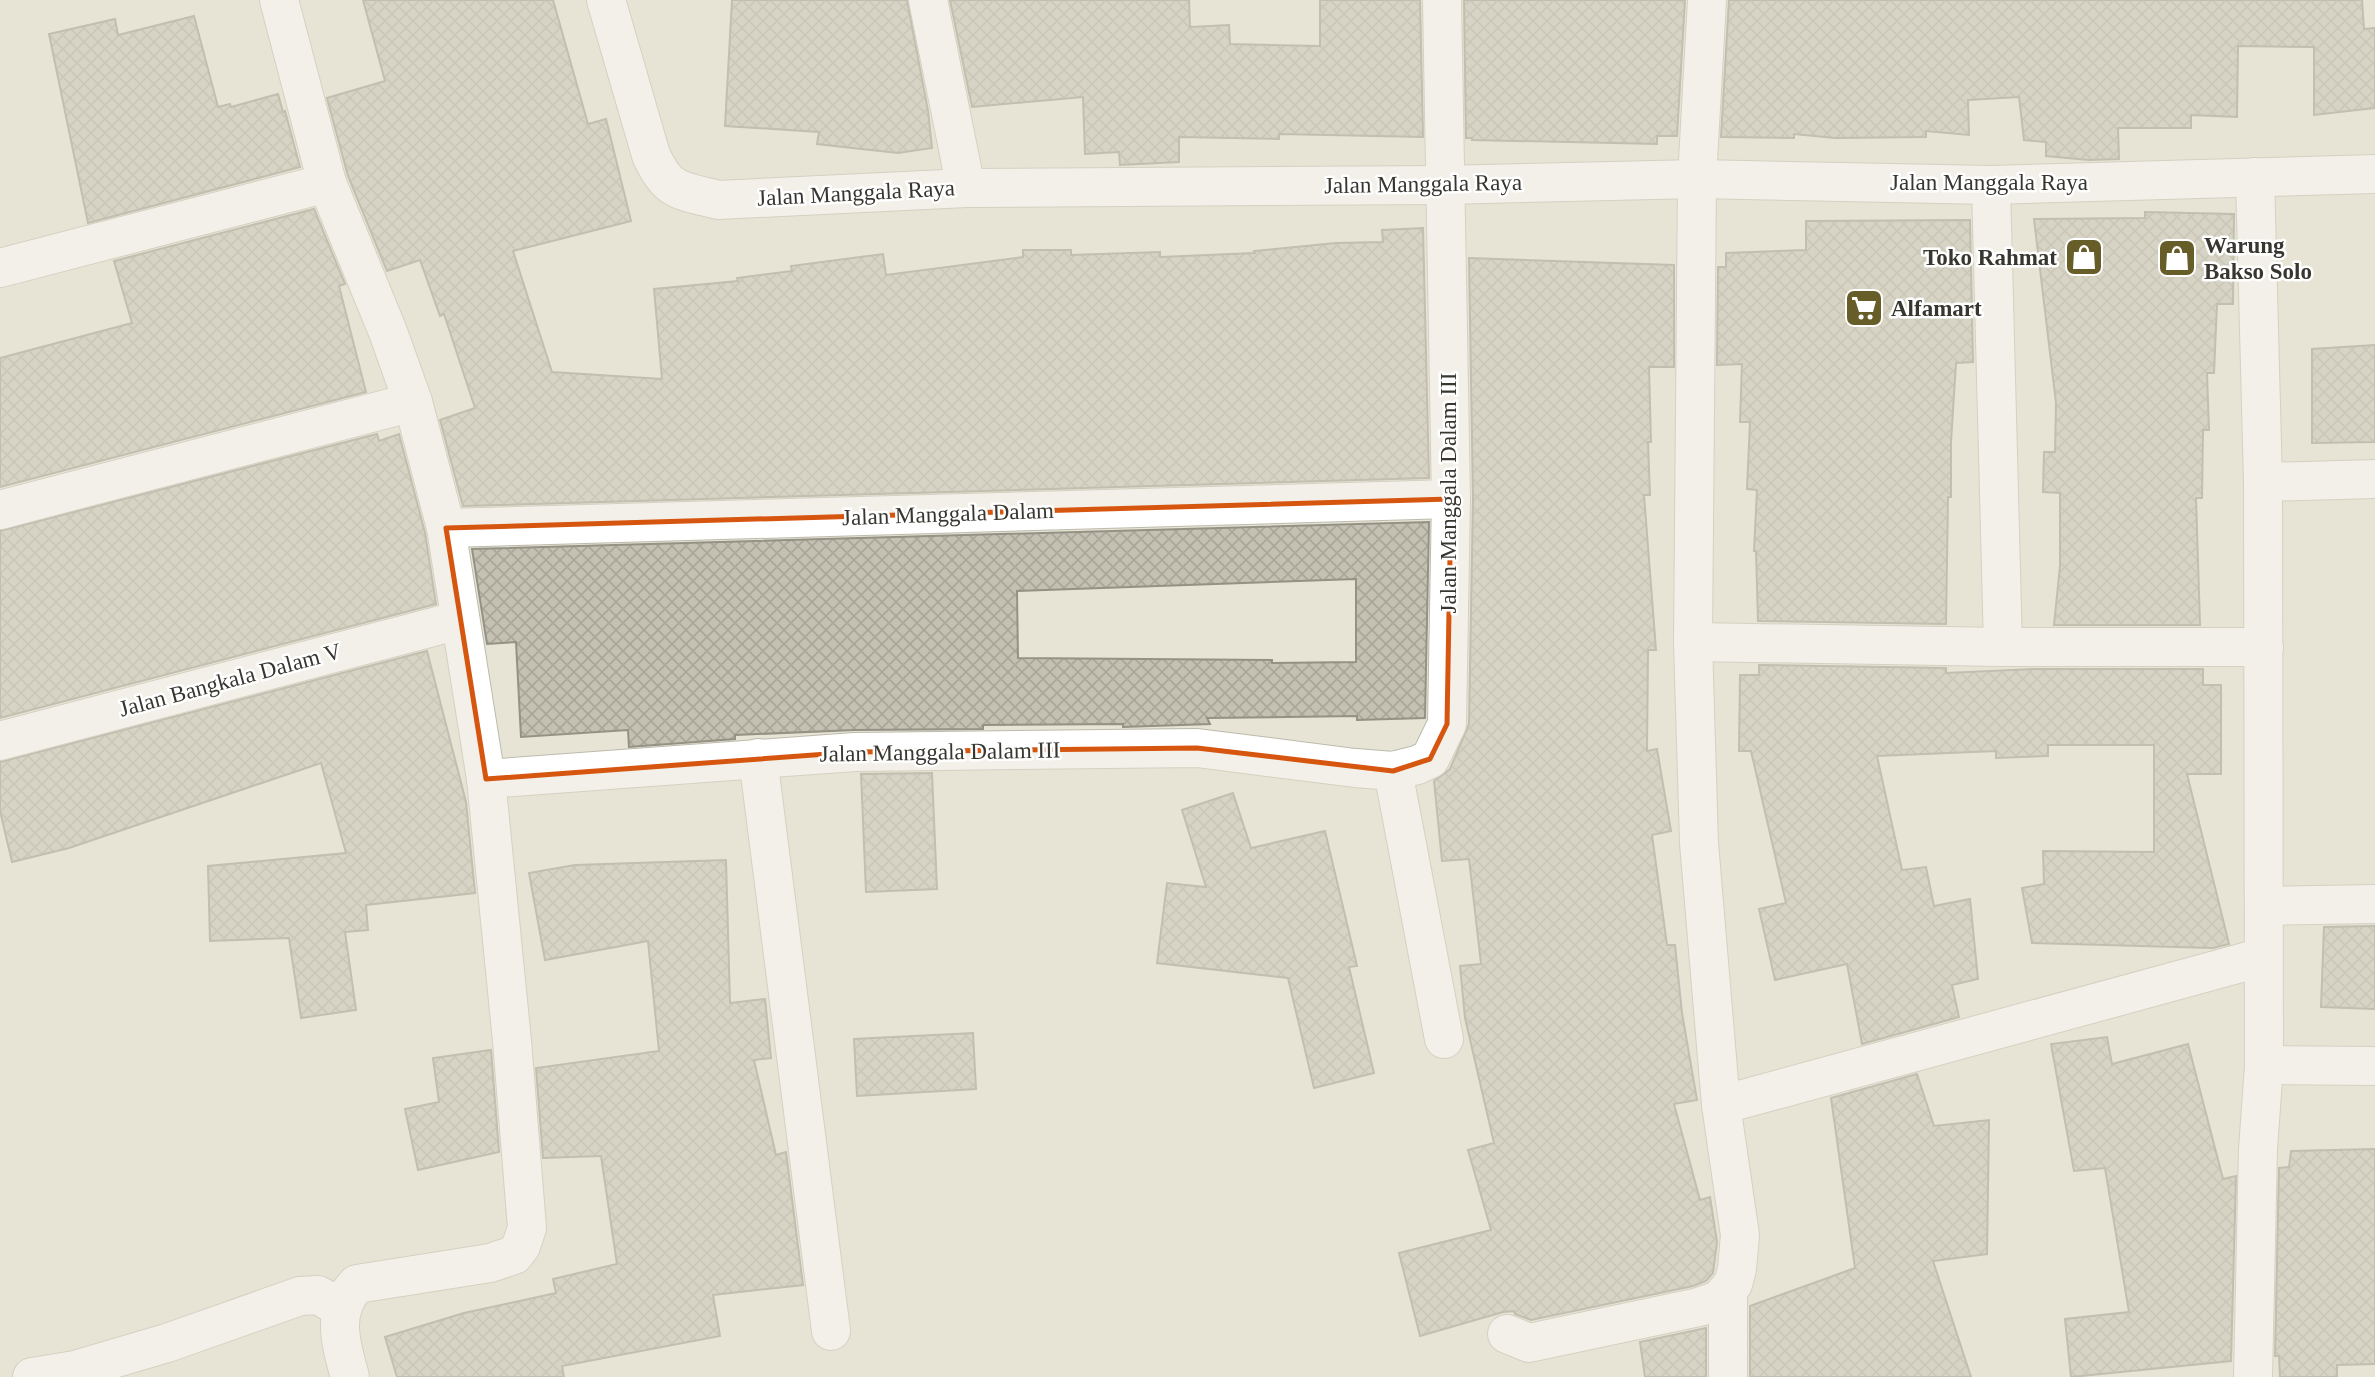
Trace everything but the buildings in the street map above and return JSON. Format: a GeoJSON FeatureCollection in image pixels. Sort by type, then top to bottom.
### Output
{"type":"FeatureCollection","features":[{"type":"Feature","properties":{"kind":"street"},"geometry":{"type":"LineString","coordinates":[[279,0],[327,183],[388,332],[413,402],[446,528],[486,779],[527,1228],[525,1238],[513,1255],[490,1263],[357,1284],[347,1294],[341,1308],[344,1353],[350,1377]]}},
{"type":"Feature","properties":{"kind":"street","name":"Jalan Manggala Raya"},"geometry":{"type":"LineString","coordinates":[[606,0],[651,155],[660,175],[679,190],[718,200],[966,188],[1444,185],[1697,179],[1991,185],[2375,174]]}},
{"type":"Feature","properties":{"kind":"street"},"geometry":{"type":"LineString","coordinates":[[928,0],[966,188]]}},
{"type":"Feature","properties":{"kind":"street","name":"Jalan Manggala Dalam III"},"geometry":{"type":"LineString","coordinates":[[486,779],[855,752],[1197,748],[1393,771],[1430,759],[1447,724],[1451,499],[1442,0]]}},
{"type":"Feature","properties":{"kind":"street"},"geometry":{"type":"LineString","coordinates":[[1518,1338],[1699,1307],[1719,1300],[1728,1292],[1737,1269],[1740,1235],[1721,1105],[1699,843],[1693,642],[1697,179],[1707,0]]}},
{"type":"Feature","properties":{"kind":"street"},"geometry":{"type":"LineString","coordinates":[[2253,1377],[2258,1149],[2264,1065],[2263,482],[2255,177]]}},
{"type":"Feature","properties":{"kind":"street"},"geometry":{"type":"LineString","coordinates":[[0,268],[327,183]]}},
{"type":"Feature","properties":{"kind":"street"},"geometry":{"type":"LineString","coordinates":[[1991,185],[2003,648]]}},
{"type":"Feature","properties":{"kind":"street"},"geometry":{"type":"LineString","coordinates":[[0,510],[413,402]]}},
{"type":"Feature","properties":{"kind":"street"},"geometry":{"type":"LineString","coordinates":[[2263,482],[2375,479]]}},
{"type":"Feature","properties":{"kind":"street","name":"Jalan Manggala Dalam"},"geometry":{"type":"LineString","coordinates":[[446,528],[1451,499]]}},
{"type":"Feature","properties":{"kind":"street","name":"Jalan Bangkala Dalam V"},"geometry":{"type":"LineString","coordinates":[[0,741],[460,620]]}},
{"type":"Feature","properties":{"kind":"street"},"geometry":{"type":"LineString","coordinates":[[1693,642],[2003,648],[2264,647]]}},
{"type":"Feature","properties":{"kind":"street"},"geometry":{"type":"LineString","coordinates":[[758,758],[831,1331]]}},
{"type":"Feature","properties":{"kind":"street"},"geometry":{"type":"LineString","coordinates":[[1393,771],[1444,1040]]}},
{"type":"Feature","properties":{"kind":"street"},"geometry":{"type":"LineString","coordinates":[[2264,906],[2375,904]]}},
{"type":"Feature","properties":{"kind":"street"},"geometry":{"type":"LineString","coordinates":[[1721,1105],[2263,957]]}},
{"type":"Feature","properties":{"kind":"street"},"geometry":{"type":"LineString","coordinates":[[2264,1065],[2375,1066]]}},
{"type":"Feature","properties":{"kind":"street"},"geometry":{"type":"LineString","coordinates":[[1728,1292],[1728,1377]]}},
{"type":"Feature","properties":{"kind":"street"},"geometry":{"type":"LineString","coordinates":[[32,1377],[75,1370],[167,1343],[300,1296],[318,1296],[341,1308]]}},
{"type":"Feature","properties":{"kind":"highlighted area"},"geometry":{"type":"Polygon","coordinates":[[[1451,499],[1447,724],[1430,759],[1393,771],[1197,748],[855,752],[486,779],[446,528],[1451,499]]]}},
{"type":"Feature","properties":{"kind":"place","name":"Toko Rahmat"},"geometry":{"type":"Point","coordinates":[2084,257]}},
{"type":"Feature","properties":{"kind":"place","name":"Warung Bakso Solo"},"geometry":{"type":"Point","coordinates":[2177,258]}},
{"type":"Feature","properties":{"kind":"place","name":"Alfamart"},"geometry":{"type":"Point","coordinates":[1864,308]}}]}
